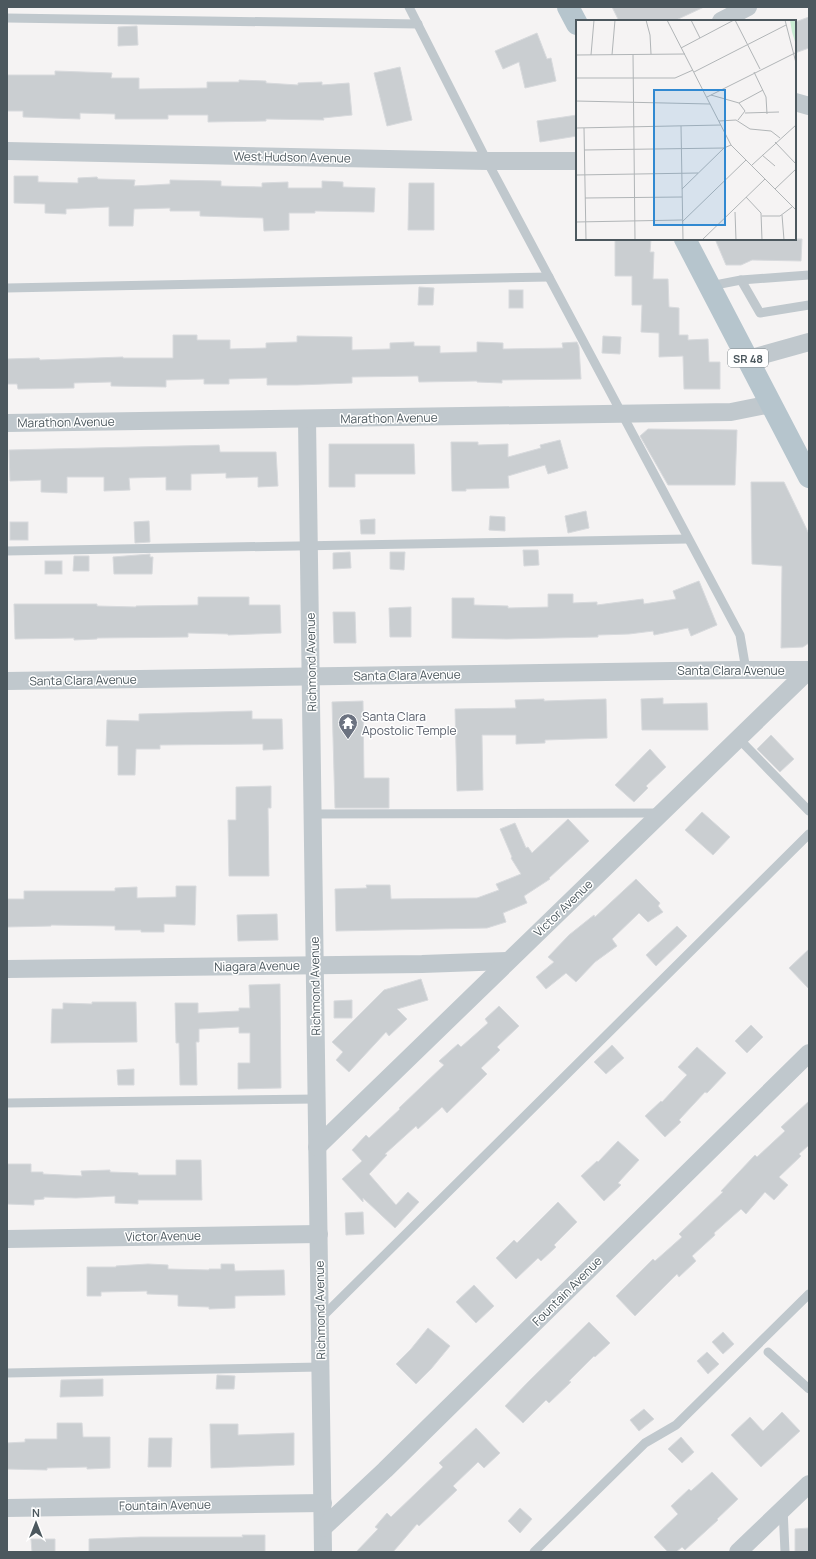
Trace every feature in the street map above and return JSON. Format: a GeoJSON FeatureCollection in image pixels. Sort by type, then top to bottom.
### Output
{"type":"FeatureCollection","features":[{"type":"Feature","properties":{"kind":"main road"},"geometry":{"type":"LineString","coordinates":[[568,7],[576,22]]}},
{"type":"Feature","properties":{"kind":"main road","name":"SR 48"},"geometry":{"type":"LineString","coordinates":[[687,240],[809,477]]}},
{"type":"Feature","properties":{"kind":"street"},"geometry":{"type":"LineString","coordinates":[[727,14],[748,7]]}},
{"type":"Feature","properties":{"kind":"street"},"geometry":{"type":"LineString","coordinates":[[796,102],[809,106]]}},
{"type":"Feature","properties":{"kind":"street","name":"West Hudson Avenue"},"geometry":{"type":"LineString","coordinates":[[7,150],[487,161],[576,161]]}},
{"type":"Feature","properties":{"kind":"street"},"geometry":{"type":"LineString","coordinates":[[748,359],[809,342]]}},
{"type":"Feature","properties":{"kind":"street","name":"Marathon Avenue"},"geometry":{"type":"LineString","coordinates":[[7,423],[731,412],[771,404]]}},
{"type":"Feature","properties":{"kind":"street","name":"Richmond Avenue"},"geometry":{"type":"LineString","coordinates":[[307,419],[323,1552]]}},
{"type":"Feature","properties":{"kind":"street","name":"Santa Clara Avenue"},"geometry":{"type":"LineString","coordinates":[[7,681],[808,670]]}},
{"type":"Feature","properties":{"kind":"street","name":"Victor Avenue"},"geometry":{"type":"LineString","coordinates":[[317,1146],[423,1045],[507,961],[808,670]]}},
{"type":"Feature","properties":{"kind":"street","name":"Niagara Avenue"},"geometry":{"type":"LineString","coordinates":[[7,969],[422,964],[507,961]]}},
{"type":"Feature","properties":{"kind":"street","name":"Fountain Avenue"},"geometry":{"type":"LineString","coordinates":[[323,1528],[809,1053]]}},
{"type":"Feature","properties":{"kind":"street","name":"Victor Avenue"},"geometry":{"type":"LineString","coordinates":[[7,1239],[319,1234]]}},
{"type":"Feature","properties":{"kind":"street"},"geometry":{"type":"LineString","coordinates":[[738,1552],[809,1484]]}},
{"type":"Feature","properties":{"kind":"street","name":"Fountain Avenue"},"geometry":{"type":"LineString","coordinates":[[7,1508],[323,1503]]}},
{"type":"Feature","properties":{"kind":"lane"},"geometry":{"type":"LineString","coordinates":[[409,7],[487,161],[740,635],[746,670]]}},
{"type":"Feature","properties":{"kind":"lane"},"geometry":{"type":"LineString","coordinates":[[7,18],[418,24]]}},
{"type":"Feature","properties":{"kind":"lane"},"geometry":{"type":"LineString","coordinates":[[710,286],[741,280],[809,275]]}},
{"type":"Feature","properties":{"kind":"lane"},"geometry":{"type":"LineString","coordinates":[[7,288],[549,277]]}},
{"type":"Feature","properties":{"kind":"lane"},"geometry":{"type":"LineString","coordinates":[[741,280],[760,313],[809,305]]}},
{"type":"Feature","properties":{"kind":"lane"},"geometry":{"type":"LineString","coordinates":[[7,551],[688,539]]}},
{"type":"Feature","properties":{"kind":"lane"},"geometry":{"type":"LineString","coordinates":[[738,738],[809,811]]}},
{"type":"Feature","properties":{"kind":"lane"},"geometry":{"type":"LineString","coordinates":[[313,814],[660,813]]}},
{"type":"Feature","properties":{"kind":"lane"},"geometry":{"type":"LineString","coordinates":[[320,1319],[809,834]]}},
{"type":"Feature","properties":{"kind":"lane"},"geometry":{"type":"LineString","coordinates":[[7,1103],[316,1099]]}},
{"type":"Feature","properties":{"kind":"lane"},"geometry":{"type":"LineString","coordinates":[[534,1552],[645,1443],[676,1425],[809,1294]]}},
{"type":"Feature","properties":{"kind":"lane"},"geometry":{"type":"LineString","coordinates":[[768,1352],[809,1389]]}},
{"type":"Feature","properties":{"kind":"lane"},"geometry":{"type":"LineString","coordinates":[[7,1373],[321,1367]]}},
{"type":"Feature","properties":{"kind":"lane"},"geometry":{"type":"LineString","coordinates":[[783,1508],[785,1552]]}},
{"type":"Feature","properties":{"kind":"building"},"geometry":{"type":"Polygon","coordinates":[[[612,7],[704,7],[676,20],[618,20],[612,7]]]}},
{"type":"Feature","properties":{"kind":"building"},"geometry":{"type":"Polygon","coordinates":[[[809,17],[809,48],[796,53],[796,22],[809,17]]]}},
{"type":"Feature","properties":{"kind":"building"},"geometry":{"type":"Polygon","coordinates":[[[137,26],[138,45],[118,46],[118,27],[137,26]]]}},
{"type":"Feature","properties":{"kind":"building"},"geometry":{"type":"Polygon","coordinates":[[[537,33],[547,59],[551,58],[556,81],[525,88],[519,62],[503,69],[495,51],[537,33]]]}},
{"type":"Feature","properties":{"kind":"building"},"geometry":{"type":"Polygon","coordinates":[[[400,67],[412,120],[387,126],[374,73],[400,67]]]}},
{"type":"Feature","properties":{"kind":"building"},"geometry":{"type":"Polygon","coordinates":[[[55,71],[112,73],[111,78],[139,78],[139,89],[207,88],[207,82],[239,82],[239,80],[266,81],[266,83],[298,85],[298,83],[322,82],[322,85],[349,83],[352,115],[323,118],[324,120],[266,119],[266,121],[208,122],[208,115],[168,115],[168,119],[115,119],[115,114],[80,113],[80,119],[23,117],[23,111],[7,111],[7,75],[55,75],[55,71]]]}},
{"type":"Feature","properties":{"kind":"building"},"geometry":{"type":"Polygon","coordinates":[[[576,115],[576,136],[540,142],[537,121],[576,115]]]}},
{"type":"Feature","properties":{"kind":"building"},"geometry":{"type":"Polygon","coordinates":[[[14,176],[38,176],[38,182],[78,183],[78,178],[97,177],[98,179],[135,180],[134,186],[170,184],[170,180],[221,181],[221,186],[262,187],[262,183],[288,182],[288,188],[322,188],[322,181],[343,182],[343,187],[375,188],[374,212],[315,211],[315,213],[289,213],[289,230],[264,231],[263,218],[200,216],[200,211],[170,211],[170,208],[134,209],[133,226],[109,226],[109,207],[66,209],[66,214],[45,213],[45,204],[14,203],[14,176]]]}},
{"type":"Feature","properties":{"kind":"building"},"geometry":{"type":"Polygon","coordinates":[[[409,183],[434,183],[434,230],[408,230],[409,183]]]}},
{"type":"Feature","properties":{"kind":"building"},"geometry":{"type":"Polygon","coordinates":[[[802,239],[801,261],[752,260],[741,265],[726,265],[715,240],[802,239]]]}},
{"type":"Feature","properties":{"kind":"building"},"geometry":{"type":"Polygon","coordinates":[[[615,240],[651,240],[650,252],[654,252],[653,279],[668,279],[669,307],[679,308],[679,335],[688,335],[688,340],[708,339],[709,362],[720,362],[720,389],[684,389],[683,356],[659,357],[659,333],[641,332],[642,305],[632,305],[632,276],[615,276],[615,240]]]}},
{"type":"Feature","properties":{"kind":"building"},"geometry":{"type":"Polygon","coordinates":[[[419,287],[434,288],[433,305],[418,305],[419,287]]]}},
{"type":"Feature","properties":{"kind":"building"},"geometry":{"type":"Polygon","coordinates":[[[509,290],[523,290],[523,308],[509,308],[509,290]]]}},
{"type":"Feature","properties":{"kind":"building"},"geometry":{"type":"Polygon","coordinates":[[[173,335],[197,335],[197,340],[230,340],[230,349],[266,348],[266,343],[297,342],[297,336],[352,337],[352,350],[390,349],[390,343],[414,342],[414,346],[440,346],[440,353],[477,352],[477,342],[503,343],[503,349],[563,348],[562,343],[577,342],[579,347],[581,379],[502,380],[502,383],[477,381],[419,382],[418,376],[352,377],[352,383],[267,385],[267,378],[229,379],[229,384],[204,384],[204,379],[166,380],[166,387],[111,386],[111,382],[74,383],[74,388],[18,389],[17,384],[7,384],[7,359],[39,358],[40,360],[123,357],[173,358],[173,335]]]}},
{"type":"Feature","properties":{"kind":"building"},"geometry":{"type":"Polygon","coordinates":[[[603,336],[621,337],[620,354],[602,353],[603,336]]]}},
{"type":"Feature","properties":{"kind":"building"},"geometry":{"type":"Polygon","coordinates":[[[648,429],[737,430],[735,485],[668,485],[640,436],[648,429]]]}},
{"type":"Feature","properties":{"kind":"building"},"geometry":{"type":"Polygon","coordinates":[[[560,440],[568,468],[548,474],[545,465],[508,476],[509,488],[466,489],[466,491],[452,491],[451,442],[478,442],[478,445],[508,444],[508,457],[541,448],[540,445],[560,440]]]}},
{"type":"Feature","properties":{"kind":"building"},"geometry":{"type":"Polygon","coordinates":[[[329,444],[414,444],[415,474],[355,474],[355,487],[329,487],[329,444]]]}},
{"type":"Feature","properties":{"kind":"building"},"geometry":{"type":"Polygon","coordinates":[[[219,445],[220,452],[276,452],[278,486],[258,487],[258,477],[226,478],[226,473],[191,474],[191,490],[166,490],[166,477],[129,478],[130,490],[104,491],[104,477],[67,477],[67,493],[41,492],[41,480],[10,481],[9,450],[219,445]]]}},
{"type":"Feature","properties":{"kind":"building"},"geometry":{"type":"Polygon","coordinates":[[[751,482],[784,482],[809,534],[809,643],[803,647],[781,648],[782,566],[752,564],[751,482]]]}},
{"type":"Feature","properties":{"kind":"building"},"geometry":{"type":"Polygon","coordinates":[[[586,511],[589,528],[568,533],[565,516],[586,511]]]}},
{"type":"Feature","properties":{"kind":"building"},"geometry":{"type":"Polygon","coordinates":[[[490,516],[505,517],[505,531],[489,530],[490,516]]]}},
{"type":"Feature","properties":{"kind":"building"},"geometry":{"type":"Polygon","coordinates":[[[375,519],[375,534],[361,534],[360,520],[375,519]]]}},
{"type":"Feature","properties":{"kind":"building"},"geometry":{"type":"Polygon","coordinates":[[[149,521],[150,542],[135,543],[134,522],[149,521]]]}},
{"type":"Feature","properties":{"kind":"building"},"geometry":{"type":"Polygon","coordinates":[[[10,522],[28,522],[28,540],[10,540],[10,522]]]}},
{"type":"Feature","properties":{"kind":"building"},"geometry":{"type":"Polygon","coordinates":[[[523,550],[538,550],[539,565],[524,566],[523,550]]]}},
{"type":"Feature","properties":{"kind":"building"},"geometry":{"type":"Polygon","coordinates":[[[350,552],[351,568],[333,569],[333,553],[350,552]]]}},
{"type":"Feature","properties":{"kind":"building"},"geometry":{"type":"Polygon","coordinates":[[[390,552],[405,552],[404,570],[390,569],[390,552]]]}},
{"type":"Feature","properties":{"kind":"building"},"geometry":{"type":"Polygon","coordinates":[[[150,554],[150,557],[153,557],[152,574],[114,574],[113,557],[150,554]]]}},
{"type":"Feature","properties":{"kind":"building"},"geometry":{"type":"Polygon","coordinates":[[[74,556],[89,556],[89,571],[73,571],[74,556]]]}},
{"type":"Feature","properties":{"kind":"building"},"geometry":{"type":"Polygon","coordinates":[[[45,561],[62,561],[62,574],[45,574],[45,561]]]}},
{"type":"Feature","properties":{"kind":"building"},"geometry":{"type":"Polygon","coordinates":[[[699,581],[717,625],[691,636],[688,628],[654,635],[653,631],[629,634],[598,635],[598,637],[507,639],[452,638],[452,598],[474,598],[474,605],[508,606],[508,608],[548,607],[548,594],[573,594],[573,603],[597,602],[597,605],[643,599],[644,604],[676,599],[673,591],[699,581]]]}},
{"type":"Feature","properties":{"kind":"building"},"geometry":{"type":"Polygon","coordinates":[[[198,597],[249,597],[249,605],[280,605],[281,633],[228,635],[188,633],[188,637],[97,638],[74,640],[74,638],[15,639],[14,604],[97,604],[97,606],[136,607],[198,605],[198,597]]]}},
{"type":"Feature","properties":{"kind":"building"},"geometry":{"type":"Polygon","coordinates":[[[411,607],[411,637],[390,637],[389,608],[411,607]]]}},
{"type":"Feature","properties":{"kind":"building"},"geometry":{"type":"Polygon","coordinates":[[[333,612],[355,612],[356,643],[334,643],[333,612]]]}},
{"type":"Feature","properties":{"kind":"building"},"geometry":{"type":"Polygon","coordinates":[[[663,698],[663,704],[707,703],[708,730],[642,730],[641,699],[663,698]]]}},
{"type":"Feature","properties":{"kind":"building"},"geometry":{"type":"Polygon","coordinates":[[[544,699],[544,701],[606,699],[607,738],[545,740],[545,743],[516,744],[516,735],[482,735],[483,790],[457,791],[455,709],[516,708],[515,700],[544,699]]]}},
{"type":"Feature","properties":{"kind":"building","name":"Santa Clara Apostolic Temple"},"geometry":{"type":"Polygon","coordinates":[[[363,701],[364,778],[389,778],[389,808],[335,808],[332,702],[363,701]]]}},
{"type":"Feature","properties":{"kind":"building"},"geometry":{"type":"Polygon","coordinates":[[[252,711],[252,719],[282,719],[283,749],[263,750],[263,744],[160,745],[160,749],[136,749],[135,775],[118,775],[118,746],[106,746],[107,720],[139,721],[139,714],[252,711]]]}},
{"type":"Feature","properties":{"kind":"building"},"geometry":{"type":"Polygon","coordinates":[[[771,735],[794,759],[780,772],[757,749],[771,735]]]}},
{"type":"Feature","properties":{"kind":"building"},"geometry":{"type":"Polygon","coordinates":[[[650,749],[666,767],[646,786],[648,788],[634,802],[615,785],[650,749]]]}},
{"type":"Feature","properties":{"kind":"building"},"geometry":{"type":"Polygon","coordinates":[[[271,786],[271,808],[268,808],[269,876],[229,876],[228,820],[236,820],[236,787],[271,786]]]}},
{"type":"Feature","properties":{"kind":"building"},"geometry":{"type":"Polygon","coordinates":[[[702,812],[730,837],[713,855],[685,830],[702,812]]]}},
{"type":"Feature","properties":{"kind":"building"},"geometry":{"type":"Polygon","coordinates":[[[568,819],[589,841],[549,878],[550,879],[524,896],[527,903],[503,913],[506,922],[487,928],[336,931],[335,889],[367,888],[366,885],[390,885],[391,899],[477,898],[499,890],[496,884],[521,874],[511,858],[512,857],[500,829],[515,823],[526,848],[528,847],[532,853],[568,819]]]}},
{"type":"Feature","properties":{"kind":"building"},"geometry":{"type":"Polygon","coordinates":[[[636,879],[660,903],[658,906],[663,912],[648,922],[639,913],[612,939],[617,946],[595,962],[576,982],[566,973],[546,989],[536,977],[554,962],[548,957],[569,935],[594,915],[595,917],[636,879]]]}},
{"type":"Feature","properties":{"kind":"building"},"geometry":{"type":"Polygon","coordinates":[[[176,886],[196,886],[195,925],[164,924],[164,932],[115,930],[115,926],[51,925],[7,927],[7,899],[24,899],[24,891],[115,891],[115,888],[137,887],[137,898],[176,897],[176,886]]]}},
{"type":"Feature","properties":{"kind":"building"},"geometry":{"type":"Polygon","coordinates":[[[277,914],[278,940],[238,941],[237,915],[277,914]]]}},
{"type":"Feature","properties":{"kind":"building"},"geometry":{"type":"Polygon","coordinates":[[[677,926],[687,936],[656,966],[646,955],[677,926]]]}},
{"type":"Feature","properties":{"kind":"building"},"geometry":{"type":"Polygon","coordinates":[[[809,949],[809,989],[789,968],[809,949]]]}},
{"type":"Feature","properties":{"kind":"building"},"geometry":{"type":"Polygon","coordinates":[[[421,979],[428,1000],[397,1009],[407,1019],[389,1036],[386,1032],[349,1072],[336,1060],[343,1052],[332,1042],[384,990],[421,979]]]}},
{"type":"Feature","properties":{"kind":"building"},"geometry":{"type":"Polygon","coordinates":[[[280,984],[281,1088],[238,1089],[238,1063],[250,1063],[250,1033],[239,1033],[239,1027],[199,1029],[199,1042],[196,1042],[197,1085],[180,1085],[179,1043],[176,1043],[175,1003],[198,1003],[198,1013],[239,1011],[239,1008],[250,1008],[249,985],[280,984]]]}},
{"type":"Feature","properties":{"kind":"building"},"geometry":{"type":"Polygon","coordinates":[[[352,1000],[352,1018],[334,1018],[334,1001],[352,1000]]]}},
{"type":"Feature","properties":{"kind":"building"},"geometry":{"type":"Polygon","coordinates":[[[92,1002],[136,1002],[137,1042],[51,1043],[52,1009],[63,1009],[63,1003],[92,1004],[92,1002]]]}},
{"type":"Feature","properties":{"kind":"building"},"geometry":{"type":"Polygon","coordinates":[[[499,1006],[519,1026],[497,1047],[500,1050],[481,1068],[487,1074],[447,1113],[442,1107],[418,1129],[416,1126],[385,1154],[387,1155],[369,1174],[396,1205],[408,1192],[419,1202],[395,1228],[363,1198],[363,1202],[342,1179],[362,1161],[352,1150],[366,1135],[369,1138],[444,1065],[439,1061],[458,1044],[461,1047],[488,1023],[485,1019],[499,1006]]]}},
{"type":"Feature","properties":{"kind":"building"},"geometry":{"type":"Polygon","coordinates":[[[751,1025],[763,1037],[747,1053],[735,1041],[751,1025]]]}},
{"type":"Feature","properties":{"kind":"building"},"geometry":{"type":"Polygon","coordinates":[[[612,1045],[624,1058],[606,1074],[594,1062],[612,1045]]]}},
{"type":"Feature","properties":{"kind":"building"},"geometry":{"type":"Polygon","coordinates":[[[697,1047],[726,1073],[707,1093],[705,1092],[679,1120],[681,1122],[665,1137],[645,1116],[661,1101],[662,1102],[687,1075],[678,1067],[697,1047]]]}},
{"type":"Feature","properties":{"kind":"building"},"geometry":{"type":"Polygon","coordinates":[[[134,1069],[134,1085],[118,1085],[117,1070],[134,1069]]]}},
{"type":"Feature","properties":{"kind":"building"},"geometry":{"type":"Polygon","coordinates":[[[809,1101],[809,1145],[799,1154],[801,1156],[779,1177],[788,1185],[774,1200],[765,1192],[746,1214],[741,1209],[714,1233],[715,1235],[692,1256],[696,1261],[679,1277],[677,1274],[635,1316],[616,1296],[653,1259],[655,1261],[682,1237],[679,1234],[723,1192],[721,1191],[755,1155],[757,1157],[785,1131],[781,1127],[809,1101]]]}},
{"type":"Feature","properties":{"kind":"building"},"geometry":{"type":"Polygon","coordinates":[[[618,1141],[639,1160],[618,1183],[621,1185],[604,1201],[581,1176],[597,1161],[598,1162],[618,1141]]]}},
{"type":"Feature","properties":{"kind":"building"},"geometry":{"type":"Polygon","coordinates":[[[176,1160],[201,1160],[202,1200],[138,1200],[138,1204],[115,1203],[115,1196],[76,1198],[44,1197],[44,1199],[34,1200],[34,1205],[7,1204],[7,1164],[31,1164],[31,1172],[43,1172],[43,1174],[82,1176],[81,1171],[110,1170],[110,1172],[138,1173],[138,1175],[176,1175],[176,1160]]]}},
{"type":"Feature","properties":{"kind":"building"},"geometry":{"type":"Polygon","coordinates":[[[558,1202],[577,1222],[554,1245],[556,1247],[541,1261],[538,1258],[516,1279],[496,1258],[514,1240],[517,1243],[558,1202]]]}},
{"type":"Feature","properties":{"kind":"building"},"geometry":{"type":"Polygon","coordinates":[[[363,1212],[364,1234],[346,1235],[345,1213],[363,1212]]]}},
{"type":"Feature","properties":{"kind":"building"},"geometry":{"type":"Polygon","coordinates":[[[148,1264],[168,1265],[168,1269],[209,1270],[221,1269],[221,1264],[234,1264],[235,1271],[284,1270],[285,1295],[235,1296],[235,1308],[209,1309],[209,1307],[178,1306],[178,1295],[147,1294],[147,1291],[101,1292],[101,1296],[87,1296],[87,1267],[116,1267],[148,1264]]]}},
{"type":"Feature","properties":{"kind":"building"},"geometry":{"type":"Polygon","coordinates":[[[474,1285],[494,1306],[476,1323],[456,1302],[474,1285]]]}},
{"type":"Feature","properties":{"kind":"building"},"geometry":{"type":"Polygon","coordinates":[[[589,1322],[610,1343],[595,1357],[594,1356],[569,1381],[571,1382],[549,1403],[546,1400],[523,1423],[505,1406],[589,1322]]]}},
{"type":"Feature","properties":{"kind":"building"},"geometry":{"type":"Polygon","coordinates":[[[428,1328],[450,1346],[416,1384],[396,1364],[411,1349],[428,1328]]]}},
{"type":"Feature","properties":{"kind":"building"},"geometry":{"type":"Polygon","coordinates":[[[723,1332],[734,1344],[723,1354],[712,1342],[723,1332]]]}},
{"type":"Feature","properties":{"kind":"building"},"geometry":{"type":"Polygon","coordinates":[[[707,1352],[719,1364],[708,1374],[697,1361],[707,1352]]]}},
{"type":"Feature","properties":{"kind":"building"},"geometry":{"type":"Polygon","coordinates":[[[217,1375],[235,1376],[234,1389],[216,1389],[217,1375]]]}},
{"type":"Feature","properties":{"kind":"building"},"geometry":{"type":"Polygon","coordinates":[[[103,1379],[103,1396],[60,1397],[61,1380],[103,1379]]]}},
{"type":"Feature","properties":{"kind":"building"},"geometry":{"type":"Polygon","coordinates":[[[644,1409],[654,1419],[639,1431],[630,1420],[644,1409]]]}},
{"type":"Feature","properties":{"kind":"building"},"geometry":{"type":"Polygon","coordinates":[[[782,1412],[800,1431],[761,1467],[731,1435],[750,1417],[763,1431],[782,1412]]]}},
{"type":"Feature","properties":{"kind":"building"},"geometry":{"type":"Polygon","coordinates":[[[57,1423],[82,1423],[83,1437],[110,1437],[110,1468],[47,1468],[47,1470],[7,1469],[7,1443],[25,1442],[25,1439],[57,1439],[57,1423]]]}},
{"type":"Feature","properties":{"kind":"building"},"geometry":{"type":"Polygon","coordinates":[[[210,1424],[238,1424],[238,1435],[294,1433],[294,1465],[211,1468],[210,1424]]]}},
{"type":"Feature","properties":{"kind":"building"},"geometry":{"type":"Polygon","coordinates":[[[476,1428],[500,1453],[484,1468],[478,1462],[453,1486],[457,1490],[419,1526],[417,1524],[393,1552],[356,1552],[378,1529],[375,1527],[387,1513],[391,1517],[443,1467],[439,1463],[476,1428]]]}},
{"type":"Feature","properties":{"kind":"building"},"geometry":{"type":"Polygon","coordinates":[[[681,1437],[694,1452],[682,1463],[668,1449],[681,1437]]]}},
{"type":"Feature","properties":{"kind":"building"},"geometry":{"type":"Polygon","coordinates":[[[149,1438],[172,1438],[171,1467],[148,1467],[149,1438]]]}},
{"type":"Feature","properties":{"kind":"building"},"geometry":{"type":"Polygon","coordinates":[[[712,1472],[738,1499],[717,1519],[718,1520],[685,1550],[682,1547],[676,1552],[668,1552],[654,1537],[678,1514],[671,1506],[689,1489],[691,1491],[712,1472]]]}},
{"type":"Feature","properties":{"kind":"building"},"geometry":{"type":"Polygon","coordinates":[[[520,1508],[532,1519],[520,1533],[508,1521],[520,1508]]]}},
{"type":"Feature","properties":{"kind":"building"},"geometry":{"type":"Polygon","coordinates":[[[809,1528],[809,1552],[795,1552],[795,1529],[809,1528]]]}},
{"type":"Feature","properties":{"kind":"building"},"geometry":{"type":"Polygon","coordinates":[[[242,1535],[265,1535],[265,1552],[89,1552],[89,1539],[141,1537],[243,1537],[242,1535]]]}},
{"type":"Feature","properties":{"kind":"building"},"geometry":{"type":"Polygon","coordinates":[[[31,1539],[55,1539],[55,1552],[32,1552],[31,1539]]]}},
{"type":"Feature","properties":{"kind":"place","name":"Santa Clara Apostolic Temple"},"geometry":{"type":"Point","coordinates":[348,740]}}]}
